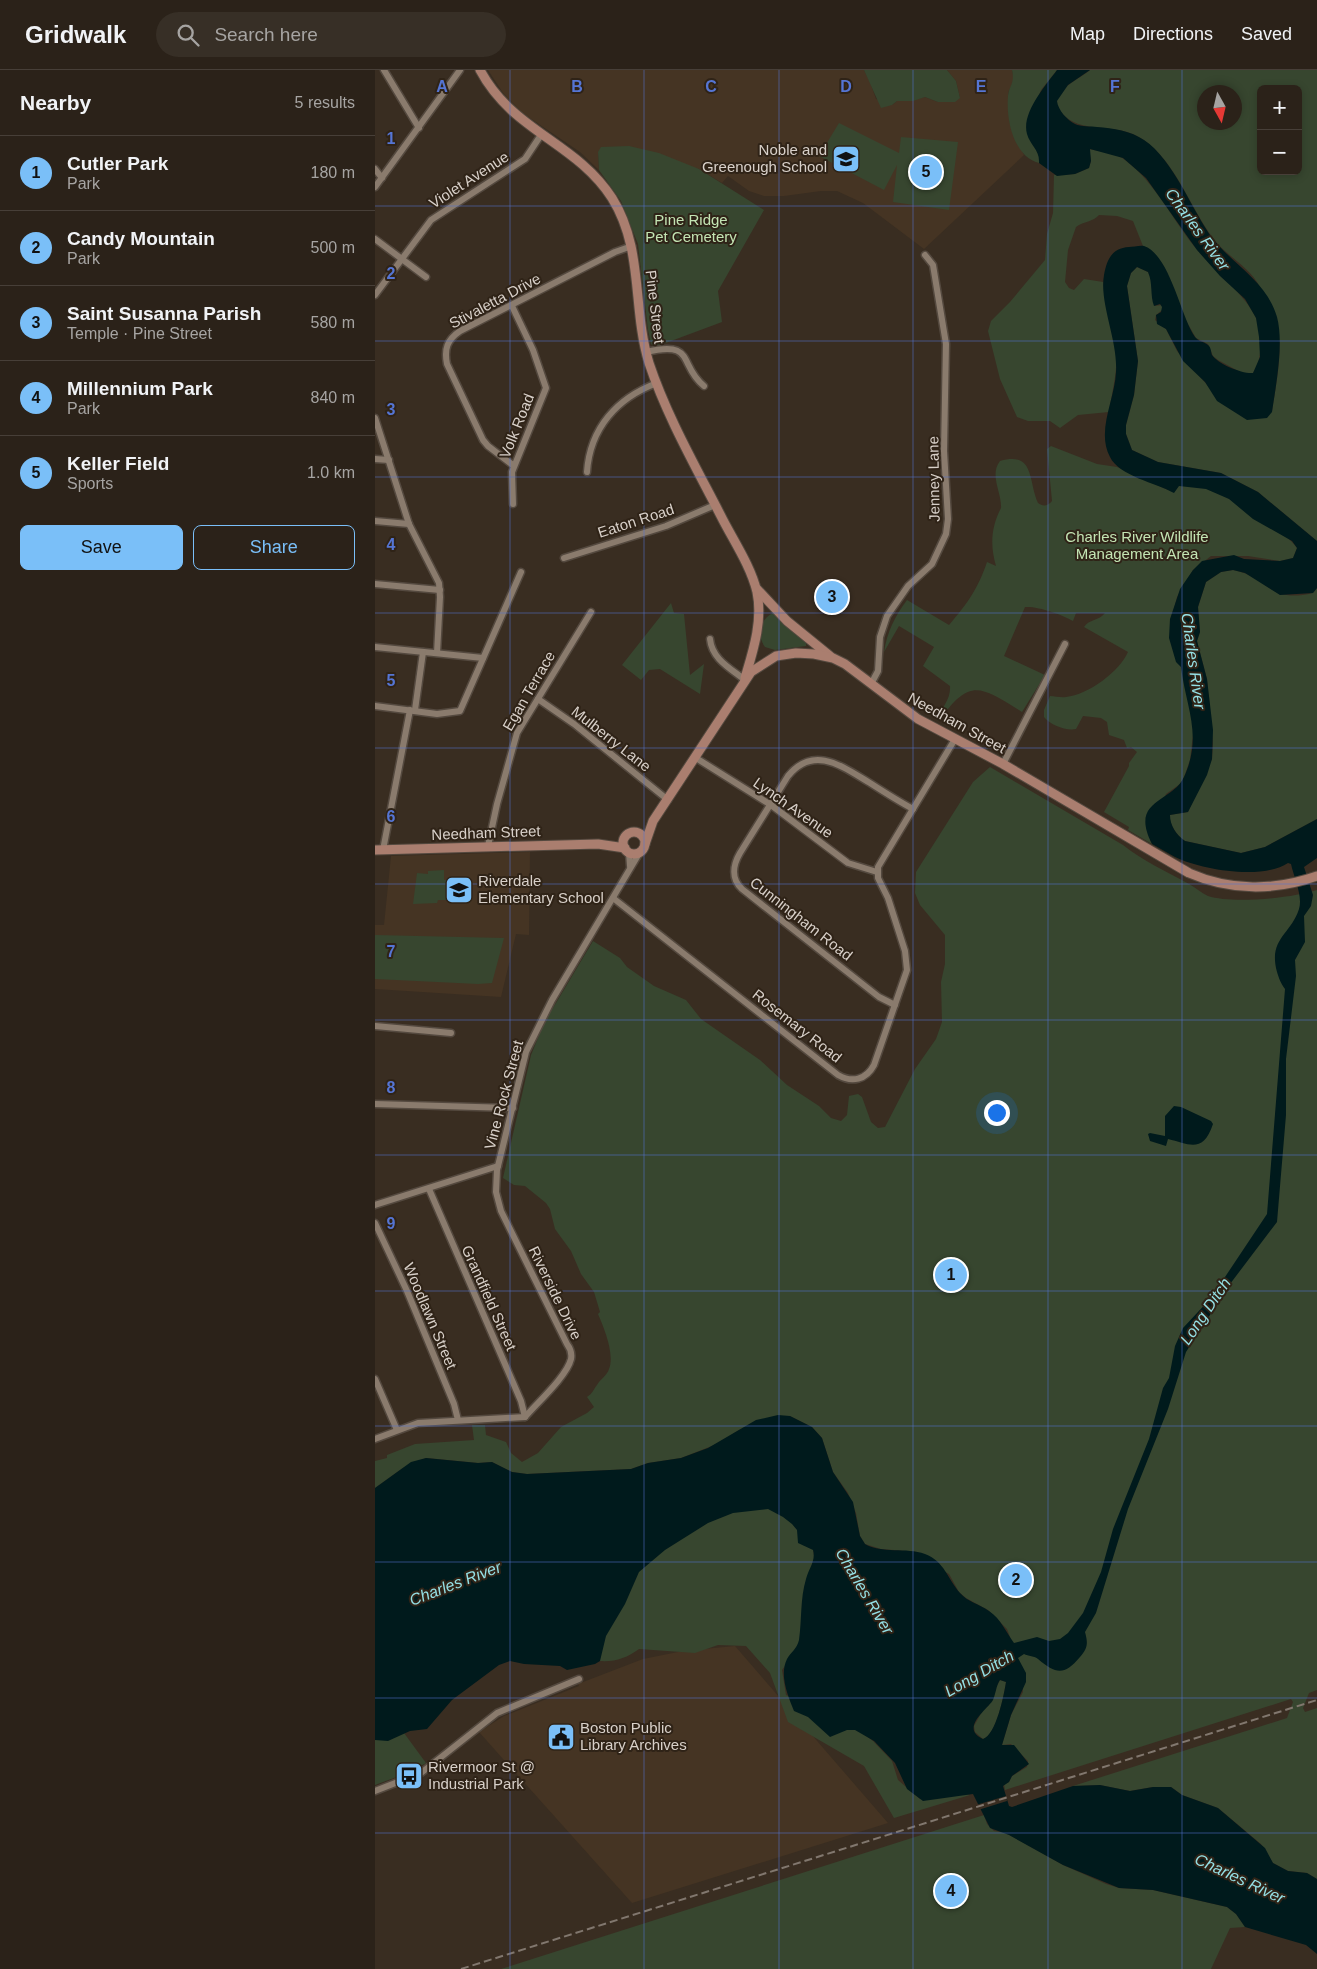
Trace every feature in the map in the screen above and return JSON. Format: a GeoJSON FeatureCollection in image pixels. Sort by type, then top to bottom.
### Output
{"type":"FeatureCollection","features":[{"type":"Feature","properties":{"kind":"main road","name":"Pine Street"},"geometry":{"type":"LineString","coordinates":[[480,70],[504,104],[541,136],[576,158],[602,184],[621,216],[632,246],[639,315],[647,352],[657,383],[715,505],[755,586],[778,613],[833,658]]}},
{"type":"Feature","properties":{"kind":"main road","name":"Pine Street"},"geometry":{"type":"LineString","coordinates":[[755,586],[758,602],[757,631],[760,664]]}},
{"type":"Feature","properties":{"kind":"main road","name":"Pine Street"},"geometry":{"type":"LineString","coordinates":[[745,680],[757,631]]}},
{"type":"Feature","properties":{"kind":"main road","name":"Needham Street"},"geometry":{"type":"LineString","coordinates":[[645,844],[653,821],[696,758],[745,680],[760,664],[777,656],[796,653],[833,658],[850,667],[910,714],[1003,764],[1165,861],[1195,876],[1241,886],[1267,887],[1289,884],[1316,876]]}},
{"type":"Feature","properties":{"kind":"main road","name":"Needham Street"},"geometry":{"type":"LineString","coordinates":[[637,832],[653,821]]}},
{"type":"Feature","properties":{"kind":"main road"},"geometry":{"type":"LineString","coordinates":[[637,832],[644,838],[645,844],[639,852],[627,850],[624,842],[626,836],[637,832]]}},
{"type":"Feature","properties":{"kind":"main road","name":"Needham Street"},"geometry":{"type":"LineString","coordinates":[[598,844],[626,836]]}},
{"type":"Feature","properties":{"kind":"main road","name":"Needham Street"},"geometry":{"type":"LineString","coordinates":[[379,850],[598,844],[627,850]]}},
{"type":"Feature","properties":{"kind":"street"},"geometry":{"type":"LineString","coordinates":[[384,70],[419,128]]}},
{"type":"Feature","properties":{"kind":"street"},"geometry":{"type":"LineString","coordinates":[[375,187],[460,70]]}},
{"type":"Feature","properties":{"kind":"street","name":"Violet Avenue"},"geometry":{"type":"LineString","coordinates":[[375,295],[431,220],[525,159],[541,136]]}},
{"type":"Feature","properties":{"kind":"street"},"geometry":{"type":"LineString","coordinates":[[375,169],[382,178]]}},
{"type":"Feature","properties":{"kind":"street"},"geometry":{"type":"LineString","coordinates":[[375,239],[427,276]]}},
{"type":"Feature","properties":{"kind":"street","name":"Stivaletta Drive"},"geometry":{"type":"LineString","coordinates":[[514,466],[483,440],[447,364],[445,353],[452,336],[615,252],[632,246]]}},
{"type":"Feature","properties":{"kind":"street","name":"Jenney Lane"},"geometry":{"type":"LineString","coordinates":[[871,684],[878,671],[879,642],[887,616],[908,586],[935,558],[947,527],[944,451],[945,334],[933,266],[925,256]]}},
{"type":"Feature","properties":{"kind":"street","name":"Volk Road"},"geometry":{"type":"LineString","coordinates":[[511,306],[533,350],[546,388],[514,466],[512,478],[513,504]]}},
{"type":"Feature","properties":{"kind":"street"},"geometry":{"type":"LineString","coordinates":[[647,352],[669,348],[679,351],[704,386]]}},
{"type":"Feature","properties":{"kind":"street"},"geometry":{"type":"LineString","coordinates":[[587,472],[593,448],[610,412],[620,403],[657,383]]}},
{"type":"Feature","properties":{"kind":"street"},"geometry":{"type":"LineString","coordinates":[[375,418],[409,524],[436,576],[440,590],[437,653]]}},
{"type":"Feature","properties":{"kind":"street"},"geometry":{"type":"LineString","coordinates":[[375,459],[389,460]]}},
{"type":"Feature","properties":{"kind":"street","name":"Eaton Road"},"geometry":{"type":"LineString","coordinates":[[564,558],[666,526],[715,505]]}},
{"type":"Feature","properties":{"kind":"street"},"geometry":{"type":"LineString","coordinates":[[375,521],[409,524]]}},
{"type":"Feature","properties":{"kind":"street"},"geometry":{"type":"LineString","coordinates":[[375,706],[437,714],[460,710],[521,572]]}},
{"type":"Feature","properties":{"kind":"street"},"geometry":{"type":"LineString","coordinates":[[375,584],[440,590]]}},
{"type":"Feature","properties":{"kind":"street","name":"Egan Terrace"},"geometry":{"type":"LineString","coordinates":[[488,846],[515,740],[591,612]]}},
{"type":"Feature","properties":{"kind":"street"},"geometry":{"type":"LineString","coordinates":[[710,639],[711,649],[717,657],[745,680]]}},
{"type":"Feature","properties":{"kind":"street"},"geometry":{"type":"LineString","coordinates":[[1003,764],[1065,644]]}},
{"type":"Feature","properties":{"kind":"street"},"geometry":{"type":"LineString","coordinates":[[375,647],[483,658]]}},
{"type":"Feature","properties":{"kind":"street"},"geometry":{"type":"LineString","coordinates":[[379,850],[413,710],[423,652]]}},
{"type":"Feature","properties":{"kind":"street","name":"Mulberry Lane"},"geometry":{"type":"LineString","coordinates":[[538,699],[574,724],[668,800]]}},
{"type":"Feature","properties":{"kind":"street"},"geometry":{"type":"LineString","coordinates":[[877,872],[881,862],[955,739]]}},
{"type":"Feature","properties":{"kind":"street","name":"Lynch Avenue"},"geometry":{"type":"LineString","coordinates":[[696,758],[771,805],[848,863],[877,872]]}},
{"type":"Feature","properties":{"kind":"street","name":"Cunningham Road"},"geometry":{"type":"LineString","coordinates":[[895,1006],[879,997],[737,883],[734,871],[737,857],[794,770],[805,763],[823,760],[844,767],[913,809]]}},
{"type":"Feature","properties":{"kind":"street"},"geometry":{"type":"LineString","coordinates":[[627,850],[630,866]]}},
{"type":"Feature","properties":{"kind":"street","name":"Vine Rock Street"},"geometry":{"type":"LineString","coordinates":[[375,1205],[498,1166],[521,1068],[531,1040],[552,1000],[639,852]]}},
{"type":"Feature","properties":{"kind":"street","name":"Rosemary Road"},"geometry":{"type":"LineString","coordinates":[[613,898],[841,1077],[856,1079],[869,1073],[906,980],[907,961],[889,898],[879,882],[877,872]]}},
{"type":"Feature","properties":{"kind":"street"},"geometry":{"type":"LineString","coordinates":[[375,1026],[451,1033]]}},
{"type":"Feature","properties":{"kind":"street"},"geometry":{"type":"LineString","coordinates":[[375,1104],[513,1108]]}},
{"type":"Feature","properties":{"kind":"street","name":"Riverside Drive"},"geometry":{"type":"LineString","coordinates":[[498,1166],[496,1192],[501,1210],[571,1355],[565,1371],[525,1416]]}},
{"type":"Feature","properties":{"kind":"street","name":"Grandfield Street"},"geometry":{"type":"LineString","coordinates":[[429,1189],[521,1401],[525,1416]]}},
{"type":"Feature","properties":{"kind":"street","name":"Woodlawn Street"},"geometry":{"type":"LineString","coordinates":[[375,1223],[407,1291],[459,1420]]}},
{"type":"Feature","properties":{"kind":"street"},"geometry":{"type":"LineString","coordinates":[[375,1379],[397,1430]]}},
{"type":"Feature","properties":{"kind":"street"},"geometry":{"type":"LineString","coordinates":[[375,1439],[417,1423],[525,1416]]}},
{"type":"Feature","properties":{"kind":"street"},"geometry":{"type":"LineString","coordinates":[[375,1791],[421,1773],[497,1713],[579,1678]]}},
{"type":"Feature","properties":{"kind":"shaded area","name":"Noble and Greenough School"},"geometry":{"type":"Polygon","coordinates":[[[488,70],[864,70],[876,99],[892,105],[897,101],[925,97],[938,102],[960,98],[956,81],[947,70],[1012,70],[1014,80],[1008,93],[1010,124],[1024,155],[924,249],[863,203],[837,191],[764,196],[749,191],[728,176],[722,183],[699,169],[598,152],[599,170],[580,152],[521,112],[503,93],[488,70]]]}},
{"type":"Feature","properties":{"kind":"shaded area","name":"Riverdale Elementary School"},"geometry":{"type":"Polygon","coordinates":[[[530,852],[529,935],[516,934],[501,997],[375,989],[375,925],[384,925],[391,856],[530,852]]]}},
{"type":"Feature","properties":{"kind":"shaded area"},"geometry":{"type":"Polygon","coordinates":[[[735,1646],[888,1823],[632,1903],[479,1732],[504,1716],[579,1686],[578,1684],[643,1659],[683,1651],[735,1646]]]}},
{"type":"Feature","properties":{"kind":"green space"},"geometry":{"type":"Polygon","coordinates":[[[864,70],[947,70],[956,81],[960,98],[955,102],[938,102],[925,97],[913,101],[897,101],[892,105],[881,108],[864,70]]]}},
{"type":"Feature","properties":{"kind":"green space"},"geometry":{"type":"Polygon","coordinates":[[[1012,70],[1057,70],[1041,90],[1027,127],[1039,156],[1039,163],[1023,153],[1013,136],[1008,115],[1008,96],[1013,75],[1012,70]]]}},
{"type":"Feature","properties":{"kind":"green space"},"geometry":{"type":"Polygon","coordinates":[[[1090,70],[1317,70],[1317,541],[1258,492],[1221,473],[1158,462],[1132,450],[1126,434],[1126,425],[1134,395],[1138,361],[1127,286],[1131,273],[1137,267],[1148,272],[1151,279],[1155,306],[1162,305],[1162,310],[1156,315],[1155,320],[1166,329],[1177,351],[1209,387],[1272,411],[1280,349],[1278,332],[1263,292],[1256,280],[1213,238],[1180,182],[1161,156],[1137,136],[1127,132],[1083,125],[1073,122],[1065,116],[1058,107],[1057,101],[1058,96],[1090,70]]]}},
{"type":"Feature","properties":{"kind":"green space"},"geometry":{"type":"Polygon","coordinates":[[[839,123],[899,153],[901,137],[958,142],[949,210],[893,202],[897,165],[884,190],[819,156],[839,123]]]}},
{"type":"Feature","properties":{"kind":"green space","name":"Pine Ridge Pet Cemetery"},"geometry":{"type":"Polygon","coordinates":[[[629,146],[659,153],[699,169],[764,210],[718,291],[722,322],[655,347],[651,344],[648,330],[638,244],[621,201],[599,170],[598,152],[601,147],[629,146]]]}},
{"type":"Feature","properties":{"kind":"green space"},"geometry":{"type":"Polygon","coordinates":[[[1089,149],[1121,157],[1146,180],[1199,252],[1252,310],[1258,324],[1261,346],[1259,361],[1253,373],[1242,373],[1213,356],[1208,344],[1196,338],[1185,319],[1163,265],[1153,252],[1143,246],[1133,221],[1117,216],[1099,215],[1076,227],[1068,250],[1065,282],[1069,288],[1074,290],[1084,279],[1103,282],[1116,350],[1115,374],[1109,412],[1078,415],[1060,428],[1050,421],[1028,421],[1017,417],[1000,379],[988,331],[991,321],[1010,302],[1045,260],[1047,234],[1053,213],[1054,175],[1075,174],[1089,168],[1091,161],[1089,149]]]}},
{"type":"Feature","properties":{"kind":"green space","name":"Charles River Wildlife Management Area"},"geometry":{"type":"Polygon","coordinates":[[[1051,446],[1097,464],[1117,467],[1168,490],[1181,485],[1194,484],[1220,493],[1287,538],[1297,548],[1293,558],[1280,561],[1248,556],[1211,556],[1193,570],[1177,597],[1171,621],[1194,726],[1190,760],[1184,777],[1180,784],[1166,794],[1150,840],[1152,844],[1128,830],[1129,827],[1104,812],[1129,763],[1137,752],[1131,747],[1127,748],[1124,740],[1109,735],[1107,722],[1101,718],[1083,716],[1076,729],[1072,729],[1054,725],[1044,717],[1044,710],[1050,696],[1064,697],[1084,692],[1111,674],[1124,659],[1128,652],[1084,627],[1105,613],[1076,613],[1073,621],[1050,611],[1025,607],[1004,656],[1045,675],[1022,712],[996,696],[976,690],[959,697],[939,721],[936,719],[948,699],[950,686],[923,666],[934,647],[899,626],[884,652],[892,624],[907,600],[949,625],[971,596],[987,562],[996,566],[993,551],[993,529],[1001,508],[996,478],[997,466],[1000,461],[1011,459],[1019,460],[1025,464],[1031,477],[1038,503],[1045,505],[1052,501],[1047,449],[1051,446]]]}},
{"type":"Feature","properties":{"kind":"green space"},"geometry":{"type":"Polygon","coordinates":[[[1233,570],[1245,573],[1270,588],[1287,595],[1313,593],[1317,588],[1317,819],[1265,847],[1241,853],[1185,841],[1174,830],[1169,815],[1188,812],[1212,759],[1213,744],[1207,679],[1197,641],[1200,632],[1198,607],[1206,582],[1221,572],[1233,570]]]}},
{"type":"Feature","properties":{"kind":"green space"},"geometry":{"type":"Polygon","coordinates":[[[671,603],[674,613],[684,614],[690,675],[704,664],[700,694],[660,669],[649,670],[641,680],[622,665],[671,603]]]}},
{"type":"Feature","properties":{"kind":"green space"},"geometry":{"type":"Polygon","coordinates":[[[773,613],[806,640],[806,646],[775,650],[765,647],[760,633],[762,623],[773,613]]]}},
{"type":"Feature","properties":{"kind":"green space"},"geometry":{"type":"Polygon","coordinates":[[[990,767],[1208,896],[1232,900],[1247,900],[1293,895],[1317,890],[1317,1690],[1309,1693],[1303,1708],[1305,1712],[1317,1708],[1317,1879],[1307,1873],[1288,1871],[1273,1863],[1261,1844],[1218,1808],[1182,1795],[1171,1787],[1153,1787],[1130,1791],[1100,1785],[1073,1786],[1287,1718],[1293,1702],[1291,1699],[1005,1790],[1004,1784],[1009,1782],[1012,1776],[1027,1767],[1028,1761],[1011,1744],[1002,1745],[1011,1715],[1023,1692],[1020,1664],[1007,1629],[988,1610],[959,1592],[949,1574],[906,1551],[881,1549],[865,1544],[860,1536],[856,1513],[848,1493],[833,1472],[822,1438],[812,1427],[790,1416],[739,1430],[717,1444],[681,1458],[648,1463],[631,1469],[527,1474],[512,1472],[492,1462],[478,1463],[426,1458],[403,1468],[375,1488],[375,1461],[387,1458],[387,1455],[415,1444],[474,1440],[472,1425],[485,1425],[486,1435],[506,1442],[511,1453],[522,1462],[538,1453],[561,1427],[587,1413],[594,1407],[587,1397],[608,1371],[611,1356],[608,1341],[598,1314],[600,1312],[594,1292],[581,1274],[571,1251],[555,1229],[550,1209],[546,1203],[525,1186],[514,1185],[503,1178],[531,1055],[544,1023],[593,941],[620,958],[627,967],[654,986],[686,1000],[701,1019],[760,1060],[787,1085],[819,1106],[831,1118],[841,1121],[847,1115],[849,1096],[858,1094],[862,1097],[871,1122],[878,1128],[885,1127],[915,1069],[936,1039],[942,1022],[941,982],[945,964],[945,935],[920,905],[915,893],[916,872],[973,782],[990,767]]]}},
{"type":"Feature","properties":{"kind":"green space"},"geometry":{"type":"Polygon","coordinates":[[[444,870],[444,880],[448,880],[448,900],[438,900],[437,903],[413,904],[417,873],[428,874],[428,871],[444,870]]]}},
{"type":"Feature","properties":{"kind":"green space"},"geometry":{"type":"Polygon","coordinates":[[[375,935],[504,938],[492,983],[478,984],[375,979],[375,935]]]}},
{"type":"Feature","properties":{"kind":"green space"},"geometry":{"type":"Polygon","coordinates":[[[714,1509],[781,1509],[813,1549],[814,1614],[794,1654],[782,1670],[786,1695],[854,1727],[873,1741],[892,1761],[898,1780],[920,1799],[970,1795],[894,1818],[864,1766],[788,1722],[770,1673],[746,1646],[718,1645],[695,1653],[639,1649],[621,1659],[611,1661],[600,1661],[600,1658],[556,1657],[627,1577],[714,1509]]]}},
{"type":"Feature","properties":{"kind":"green space"},"geometry":{"type":"Polygon","coordinates":[[[1000,1680],[1006,1682],[999,1714],[992,1731],[983,1739],[975,1732],[974,1726],[1000,1680]]]}},
{"type":"Feature","properties":{"kind":"green space"},"geometry":{"type":"Polygon","coordinates":[[[404,1733],[426,1763],[410,1772],[375,1785],[375,1740],[404,1733]]]}},
{"type":"Feature","properties":{"kind":"green space"},"geometry":{"type":"Polygon","coordinates":[[[984,1815],[987,1824],[994,1831],[1006,1833],[1063,1865],[1106,1884],[1119,1888],[1153,1890],[1227,1907],[1236,1914],[1245,1927],[1230,1928],[1211,1969],[501,1969],[984,1815]]]}},
{"type":"Feature","properties":{"kind":"water"},"geometry":{"type":"Polygon","coordinates":[[[1057,70],[1090,70],[1068,85],[1057,101],[1063,114],[1077,125],[1103,127],[1128,132],[1144,140],[1155,149],[1173,173],[1205,228],[1222,249],[1258,284],[1266,294],[1277,317],[1280,351],[1272,412],[1267,418],[1247,420],[1217,401],[1205,382],[1183,361],[1166,329],[1157,324],[1156,315],[1161,312],[1162,307],[1160,304],[1154,306],[1148,272],[1137,267],[1131,273],[1127,286],[1138,361],[1134,395],[1126,425],[1126,434],[1132,450],[1158,462],[1221,473],[1258,492],[1317,541],[1317,588],[1313,593],[1280,595],[1245,573],[1233,570],[1221,572],[1206,582],[1198,607],[1200,632],[1197,641],[1207,679],[1213,730],[1212,759],[1207,775],[1188,812],[1170,815],[1174,830],[1185,841],[1241,853],[1265,847],[1317,819],[1317,858],[1304,867],[1313,895],[1311,906],[1304,916],[1305,942],[1295,960],[1296,976],[1286,1059],[1286,1115],[1277,1222],[1230,1284],[1186,1352],[1168,1409],[1128,1509],[1096,1613],[1085,1632],[1087,1642],[1085,1651],[1069,1667],[1060,1671],[1050,1668],[1037,1658],[1024,1654],[1018,1658],[1026,1673],[1026,1682],[1011,1715],[1002,1745],[1014,1745],[1029,1764],[1012,1776],[1009,1782],[1003,1786],[1009,1806],[1012,1807],[1073,1786],[1100,1785],[1130,1791],[1153,1787],[1171,1787],[1182,1795],[1218,1808],[1265,1848],[1273,1863],[1288,1871],[1307,1873],[1317,1879],[1317,1954],[1306,1945],[1245,1927],[1236,1914],[1227,1907],[1153,1890],[1119,1888],[1063,1865],[1009,1835],[990,1828],[973,1794],[923,1801],[907,1789],[895,1763],[874,1741],[855,1730],[847,1730],[830,1737],[808,1717],[794,1711],[785,1685],[784,1672],[787,1659],[799,1640],[803,1594],[814,1554],[813,1550],[798,1543],[797,1530],[792,1524],[768,1509],[733,1513],[708,1523],[665,1550],[639,1572],[625,1604],[606,1636],[600,1661],[595,1664],[567,1670],[560,1666],[524,1664],[510,1661],[499,1665],[452,1700],[427,1729],[410,1731],[388,1741],[375,1740],[375,1488],[411,1462],[426,1458],[478,1463],[492,1462],[512,1472],[527,1474],[631,1469],[648,1463],[681,1458],[708,1448],[756,1420],[778,1415],[790,1416],[812,1427],[822,1438],[833,1472],[853,1502],[860,1536],[865,1544],[879,1549],[918,1552],[932,1557],[963,1596],[989,1611],[997,1618],[1014,1643],[1037,1637],[1049,1641],[1060,1639],[1068,1633],[1083,1613],[1101,1572],[1113,1529],[1149,1439],[1163,1388],[1169,1378],[1175,1346],[1183,1328],[1211,1298],[1267,1214],[1285,989],[1280,981],[1275,958],[1279,943],[1291,925],[1300,904],[1291,864],[1288,863],[1263,871],[1248,872],[1216,869],[1187,862],[1152,844],[1146,829],[1146,818],[1149,810],[1155,803],[1178,785],[1184,777],[1190,762],[1193,735],[1191,722],[1181,667],[1176,662],[1169,638],[1170,619],[1180,589],[1193,570],[1202,561],[1234,555],[1244,559],[1280,561],[1293,558],[1297,548],[1292,541],[1253,519],[1229,499],[1206,489],[1179,486],[1174,493],[1129,474],[1115,464],[1110,457],[1106,447],[1105,426],[1115,382],[1116,360],[1104,297],[1104,275],[1107,264],[1114,252],[1123,248],[1144,246],[1153,252],[1168,273],[1195,337],[1209,346],[1212,355],[1225,365],[1248,373],[1253,373],[1260,357],[1256,318],[1245,299],[1220,276],[1197,250],[1146,178],[1123,158],[1090,149],[1091,161],[1089,168],[1075,174],[1057,176],[1039,163],[1038,155],[1028,138],[1026,126],[1031,108],[1057,70]],[[1000,1680],[993,1700],[974,1724],[976,1735],[983,1739],[988,1736],[995,1723],[1006,1682],[1000,1680]]]}},
{"type":"Feature","properties":{"kind":"water"},"geometry":{"type":"Polygon","coordinates":[[[1174,1106],[1181,1107],[1211,1121],[1213,1124],[1205,1140],[1195,1145],[1168,1139],[1166,1146],[1150,1141],[1148,1134],[1150,1133],[1165,1136],[1165,1116],[1174,1106]]]}},
{"type":"Feature","properties":{"kind":"pier"},"geometry":{"type":"Polygon","coordinates":[[[1006,1796],[1007,1801],[978,1810],[976,1805],[1006,1796]]]}},
{"type":"Feature","properties":{"kind":"railway"},"geometry":{"type":"LineString","coordinates":[[461,1969],[1317,1700]]}},
{"type":"Feature","properties":{"kind":"place","name":"Noble and Greenough School"},"geometry":{"type":"Point","coordinates":[846,159]}},
{"type":"Feature","properties":{"kind":"place","name":"Keller Field"},"geometry":{"type":"Point","coordinates":[926,172]}},
{"type":"Feature","properties":{"kind":"place","name":"Saint Susanna Parish"},"geometry":{"type":"Point","coordinates":[832,597]}},
{"type":"Feature","properties":{"kind":"place","name":"Riverdale Elementary School"},"geometry":{"type":"Point","coordinates":[459,890]}},
{"type":"Feature","properties":{"kind":"place","name":"Cutler Park"},"geometry":{"type":"Point","coordinates":[951,1275]}},
{"type":"Feature","properties":{"kind":"place","name":"Candy Mountain"},"geometry":{"type":"Point","coordinates":[1016,1580]}},
{"type":"Feature","properties":{"kind":"place","name":"Boston Public Library Archives"},"geometry":{"type":"Point","coordinates":[561,1737]}},
{"type":"Feature","properties":{"kind":"place","name":"Rivermoor St @ Industrial Park"},"geometry":{"type":"Point","coordinates":[409,1776]}},
{"type":"Feature","properties":{"kind":"place","name":"Millennium Park"},"geometry":{"type":"Point","coordinates":[951,1891]}},
{"type":"Feature","properties":{"kind":"water label","name":"Charles River"},"geometry":{"type":"Point","coordinates":[1198,229]}},
{"type":"Feature","properties":{"kind":"water label","name":"Charles River"},"geometry":{"type":"Point","coordinates":[1194,661]}},
{"type":"Feature","properties":{"kind":"water label","name":"Long Ditch"},"geometry":{"type":"Point","coordinates":[1205,1311]}},
{"type":"Feature","properties":{"kind":"water label","name":"Charles River"},"geometry":{"type":"Point","coordinates":[455,1583]}},
{"type":"Feature","properties":{"kind":"water label","name":"Charles River"},"geometry":{"type":"Point","coordinates":[865,1591]}},
{"type":"Feature","properties":{"kind":"water label","name":"Long Ditch"},"geometry":{"type":"Point","coordinates":[979,1673]}},
{"type":"Feature","properties":{"kind":"water label","name":"Charles River"},"geometry":{"type":"Point","coordinates":[1240,1878]}}]}
